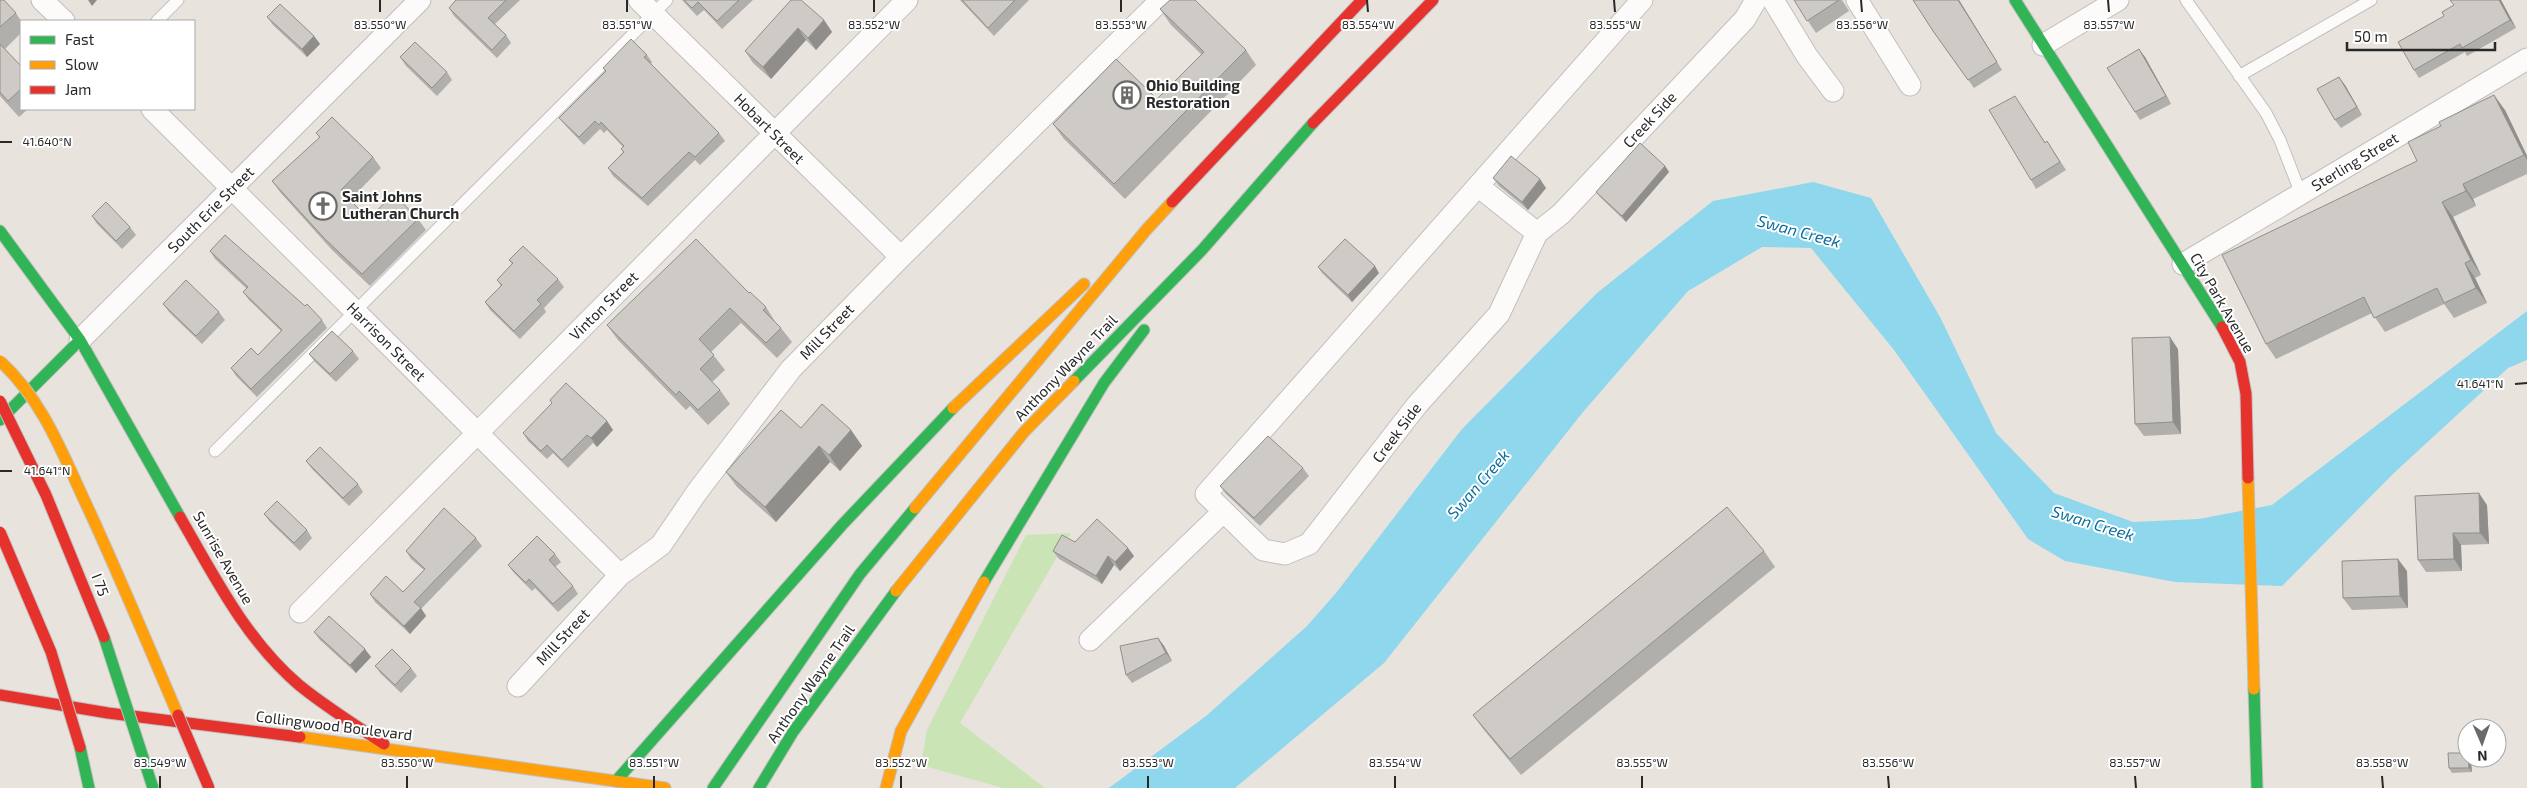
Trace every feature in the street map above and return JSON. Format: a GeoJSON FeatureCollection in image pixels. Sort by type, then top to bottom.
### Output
{"type":"FeatureCollection","features":[{"type":"Feature","properties":{"kind":"main road","name":"Anthony Wayne Trail"},"geometry":{"type":"LineString","coordinates":[[713,788],[755,724],[860,574],[1147,229],[1362,0]]}},
{"type":"Feature","properties":{"kind":"main road","name":"Anthony Wayne Trail"},"geometry":{"type":"LineString","coordinates":[[759,788],[793,732],[902,583],[1024,432],[1202,250],[1305,131],[1434,0]]}},
{"type":"Feature","properties":{"kind":"main road","name":"City Park Avenue"},"geometry":{"type":"LineString","coordinates":[[2015,0],[2184,264],[2240,362],[2246,394],[2250,593],[2257,788]]}},
{"type":"Feature","properties":{"kind":"main road"},"geometry":{"type":"LineString","coordinates":[[616,781],[897,464],[1029,331],[1147,229]]}},
{"type":"Feature","properties":{"kind":"main road","name":"Sunrise Avenue"},"geometry":{"type":"LineString","coordinates":[[0,231],[80,340],[228,601],[261,646],[298,684],[334,712],[390,748]]}},
{"type":"Feature","properties":{"kind":"main road"},"geometry":{"type":"LineString","coordinates":[[886,788],[901,731],[997,558],[1104,383],[1202,250]]}},
{"type":"Feature","properties":{"kind":"main road","name":"South Erie Street"},"geometry":{"type":"LineString","coordinates":[[0,420],[80,340]]}},
{"type":"Feature","properties":{"kind":"main road"},"geometry":{"type":"LineString","coordinates":[[0,361],[11,370],[32,396],[63,456],[109,554],[209,788]]}},
{"type":"Feature","properties":{"kind":"main road","name":"I 75"},"geometry":{"type":"LineString","coordinates":[[0,401],[24,446],[66,536],[130,706],[153,788]]}},
{"type":"Feature","properties":{"kind":"main road"},"geometry":{"type":"LineString","coordinates":[[0,532],[54,661],[80,747],[90,788]]}},
{"type":"Feature","properties":{"kind":"main road","name":"Collingwood Boulevard"},"geometry":{"type":"LineString","coordinates":[[0,695],[108,713],[390,748],[665,788]]}},
{"type":"Feature","properties":{"kind":"main road"},"geometry":{"type":"LineString","coordinates":[[80,747],[82,788]]}},
{"type":"Feature","properties":{"kind":"street"},"geometry":{"type":"LineString","coordinates":[[42,0],[63,20]]}},
{"type":"Feature","properties":{"kind":"street","name":"South Erie Street"},"geometry":{"type":"LineString","coordinates":[[80,340],[420,0]]}},
{"type":"Feature","properties":{"kind":"street","name":"Vinton Street"},"geometry":{"type":"LineString","coordinates":[[300,612],[908,0]]}},
{"type":"Feature","properties":{"kind":"street","name":"Mill Street"},"geometry":{"type":"LineString","coordinates":[[518,686],[620,575],[661,546],[697,492],[791,369],[901,257],[1161,0]]}},
{"type":"Feature","properties":{"kind":"street","name":"Creek Side"},"geometry":{"type":"LineString","coordinates":[[1642,0],[1206,494],[1263,550],[1285,554],[1310,544],[1417,406],[1499,314],[1537,233],[1561,214],[1745,19],[1756,0]]}},
{"type":"Feature","properties":{"kind":"street"},"geometry":{"type":"LineString","coordinates":[[1773,0],[1807,56],[1833,91]]}},
{"type":"Feature","properties":{"kind":"street"},"geometry":{"type":"LineString","coordinates":[[1857,0],[1910,85]]}},
{"type":"Feature","properties":{"kind":"street"},"geometry":{"type":"LineString","coordinates":[[2043,45],[2118,0]]}},
{"type":"Feature","properties":{"kind":"street","name":"Hobart Street"},"geometry":{"type":"LineString","coordinates":[[653,5],[775,134],[901,257]]}},
{"type":"Feature","properties":{"kind":"street","name":"Sterling Street"},"geometry":{"type":"LineString","coordinates":[[2184,264],[2527,60]]}},
{"type":"Feature","properties":{"kind":"street","name":"Harrison Street"},"geometry":{"type":"LineString","coordinates":[[153,110],[620,575]]}},
{"type":"Feature","properties":{"kind":"street"},"geometry":{"type":"LineString","coordinates":[[1478,186],[1537,233]]}},
{"type":"Feature","properties":{"kind":"street"},"geometry":{"type":"LineString","coordinates":[[1090,640],[1223,512]]}},
{"type":"Feature","properties":{"kind":"lane"},"geometry":{"type":"LineString","coordinates":[[158,20],[178,0]]}},
{"type":"Feature","properties":{"kind":"lane"},"geometry":{"type":"LineString","coordinates":[[2186,0],[2266,113],[2280,140],[2301,194]]}},
{"type":"Feature","properties":{"kind":"lane"},"geometry":{"type":"LineString","coordinates":[[2239,76],[2371,0]]}},
{"type":"Feature","properties":{"kind":"lane"},"geometry":{"type":"LineString","coordinates":[[215,451],[355,312],[653,5]]}},
{"type":"Feature","properties":{"kind":"green space"},"geometry":{"type":"Polygon","coordinates":[[[1071,533],[960,723],[1045,788],[1003,788],[921,765],[927,730],[1026,535],[1071,533]]]}},
{"type":"Feature","properties":{"kind":"water","name":"Swan Creek"},"geometry":{"type":"Polygon","coordinates":[[[1813,182],[1871,198],[1940,317],[1996,433],[2054,493],[2133,522],[2199,519],[2272,505],[2527,311],[2527,360],[2508,368],[2395,472],[2282,586],[2175,582],[2065,561],[2028,539],[1894,350],[1811,248],[1762,247],[1688,291],[1583,412],[1384,663],[1235,788],[1109,788],[1206,716],[1307,626],[1336,593],[1462,429],[1597,293],[1713,201],[1813,182]]]}},
{"type":"Feature","properties":{"kind":"building"},"geometry":{"type":"Polygon","coordinates":[[[0,0],[4,0],[16,13],[0,27],[0,0]]]}},
{"type":"Feature","properties":{"kind":"building"},"geometry":{"type":"Polygon","coordinates":[[[456,0],[506,0],[488,18],[506,35],[492,50],[449,8],[456,0]]]}},
{"type":"Feature","properties":{"kind":"building"},"geometry":{"type":"Polygon","coordinates":[[[684,0],[739,0],[717,21],[698,2],[692,8],[684,0]]]}},
{"type":"Feature","properties":{"kind":"building"},"geometry":{"type":"Polygon","coordinates":[[[791,0],[801,0],[824,20],[808,38],[798,28],[763,67],[745,51],[791,0]]]}},
{"type":"Feature","properties":{"kind":"building"},"geometry":{"type":"Polygon","coordinates":[[[962,0],[1015,0],[988,28],[962,0]]]}},
{"type":"Feature","properties":{"kind":"building","name":"Ohio Building Restoration"},"geometry":{"type":"Polygon","coordinates":[[[1170,0],[1195,0],[1246,50],[1114,184],[1053,124],[1116,59],[1157,99],[1204,52],[1160,9],[1170,0]]]}},
{"type":"Feature","properties":{"kind":"building"},"geometry":{"type":"Polygon","coordinates":[[[1794,0],[1839,0],[1807,21],[1794,0]]]}},
{"type":"Feature","properties":{"kind":"building"},"geometry":{"type":"Polygon","coordinates":[[[1913,0],[1958,0],[1997,62],[1968,80],[1913,0]]]}},
{"type":"Feature","properties":{"kind":"building"},"geometry":{"type":"Polygon","coordinates":[[[2450,0],[2499,0],[2510,20],[2462,48],[2460,44],[2414,70],[2398,42],[2444,16],[2442,12],[2454,5],[2450,0]]]}},
{"type":"Feature","properties":{"kind":"building"},"geometry":{"type":"Polygon","coordinates":[[[280,4],[314,36],[302,49],[267,17],[280,4]]]}},
{"type":"Feature","properties":{"kind":"building"},"geometry":{"type":"Polygon","coordinates":[[[631,39],[647,55],[644,57],[719,133],[695,157],[689,152],[642,198],[608,168],[624,152],[621,149],[624,146],[601,122],[599,125],[595,121],[579,137],[559,118],[606,71],[603,68],[631,39]]]}},
{"type":"Feature","properties":{"kind":"building"},"geometry":{"type":"Polygon","coordinates":[[[415,42],[447,72],[432,88],[400,57],[415,42]]]}},
{"type":"Feature","properties":{"kind":"building"},"geometry":{"type":"Polygon","coordinates":[[[0,44],[20,65],[20,90],[8,101],[0,92],[0,44]]]}},
{"type":"Feature","properties":{"kind":"building"},"geometry":{"type":"Polygon","coordinates":[[[2139,49],[2166,96],[2135,112],[2107,68],[2139,49]]]}},
{"type":"Feature","properties":{"kind":"building"},"geometry":{"type":"Polygon","coordinates":[[[2339,77],[2357,107],[2335,120],[2317,89],[2339,77]]]}},
{"type":"Feature","properties":{"kind":"building"},"geometry":{"type":"Polygon","coordinates":[[[2494,95],[2524,155],[2463,184],[2466,191],[2442,202],[2471,260],[2465,263],[2476,288],[2444,303],[2437,288],[2374,318],[2364,297],[2266,344],[2222,255],[2417,161],[2408,142],[2441,126],[2439,122],[2494,95]]]}},
{"type":"Feature","properties":{"kind":"building"},"geometry":{"type":"Polygon","coordinates":[[[2015,96],[2045,143],[2047,141],[2060,162],[2031,180],[1989,110],[2015,96]]]}},
{"type":"Feature","properties":{"kind":"building"},"geometry":{"type":"Polygon","coordinates":[[[332,117],[373,157],[341,190],[368,219],[394,194],[418,219],[362,274],[325,239],[272,181],[320,137],[316,133],[332,117]]]}},
{"type":"Feature","properties":{"kind":"building"},"geometry":{"type":"Polygon","coordinates":[[[1640,143],[1665,166],[1622,216],[1596,192],[1640,143]]]}},
{"type":"Feature","properties":{"kind":"building"},"geometry":{"type":"Polygon","coordinates":[[[1511,156],[1540,179],[1522,202],[1493,178],[1511,156]]]}},
{"type":"Feature","properties":{"kind":"building"},"geometry":{"type":"Polygon","coordinates":[[[106,202],[130,227],[116,241],[92,216],[106,202]]]}},
{"type":"Feature","properties":{"kind":"building"},"geometry":{"type":"Polygon","coordinates":[[[225,235],[305,306],[307,304],[322,320],[251,389],[231,368],[251,348],[258,355],[282,330],[243,292],[248,287],[210,251],[225,235]]]}},
{"type":"Feature","properties":{"kind":"building"},"geometry":{"type":"Polygon","coordinates":[[[696,239],[749,293],[766,307],[763,310],[781,328],[766,343],[730,308],[699,339],[714,355],[700,369],[720,390],[698,410],[679,391],[676,395],[607,325],[696,239]]]}},
{"type":"Feature","properties":{"kind":"building"},"geometry":{"type":"Polygon","coordinates":[[[1345,239],[1375,266],[1348,295],[1318,267],[1345,239]]]}},
{"type":"Feature","properties":{"kind":"building"},"geometry":{"type":"Polygon","coordinates":[[[523,246],[558,279],[537,300],[541,304],[514,331],[485,302],[502,285],[497,280],[513,263],[509,260],[523,246]]]}},
{"type":"Feature","properties":{"kind":"building"},"geometry":{"type":"Polygon","coordinates":[[[186,280],[219,312],[196,336],[163,304],[186,280]]]}},
{"type":"Feature","properties":{"kind":"building"},"geometry":{"type":"Polygon","coordinates":[[[332,331],[353,351],[330,374],[309,354],[332,331]]]}},
{"type":"Feature","properties":{"kind":"building"},"geometry":{"type":"Polygon","coordinates":[[[2170,337],[2173,422],[2135,424],[2132,338],[2170,337]]]}},
{"type":"Feature","properties":{"kind":"building"},"geometry":{"type":"Polygon","coordinates":[[[566,383],[607,421],[591,438],[587,435],[562,460],[547,445],[541,451],[523,433],[552,403],[550,400],[566,383]]]}},
{"type":"Feature","properties":{"kind":"building"},"geometry":{"type":"Polygon","coordinates":[[[822,404],[851,430],[829,455],[819,446],[765,507],[726,472],[781,410],[801,428],[822,404]]]}},
{"type":"Feature","properties":{"kind":"building"},"geometry":{"type":"Polygon","coordinates":[[[1268,436],[1303,468],[1254,518],[1220,486],[1268,436]]]}},
{"type":"Feature","properties":{"kind":"building"},"geometry":{"type":"Polygon","coordinates":[[[320,447],[358,484],[343,498],[306,461],[320,447]]]}},
{"type":"Feature","properties":{"kind":"building"},"geometry":{"type":"Polygon","coordinates":[[[2479,493],[2480,533],[2453,533],[2454,559],[2418,560],[2415,496],[2479,493]]]}},
{"type":"Feature","properties":{"kind":"building"},"geometry":{"type":"Polygon","coordinates":[[[277,501],[307,530],[294,543],[264,514],[277,501]]]}},
{"type":"Feature","properties":{"kind":"building"},"geometry":{"type":"Polygon","coordinates":[[[1727,507],[1764,551],[1510,759],[1473,715],[1727,507]]]}},
{"type":"Feature","properties":{"kind":"building"},"geometry":{"type":"Polygon","coordinates":[[[444,508],[476,538],[414,602],[421,608],[404,626],[370,594],[386,576],[403,592],[425,569],[406,551],[444,508]]]}},
{"type":"Feature","properties":{"kind":"building"},"geometry":{"type":"Polygon","coordinates":[[[1097,519],[1128,548],[1115,562],[1108,556],[1096,576],[1053,551],[1062,535],[1075,542],[1097,519]]]}},
{"type":"Feature","properties":{"kind":"building"},"geometry":{"type":"Polygon","coordinates":[[[537,536],[555,554],[549,560],[573,586],[553,604],[529,579],[526,583],[508,565],[537,536]]]}},
{"type":"Feature","properties":{"kind":"building"},"geometry":{"type":"Polygon","coordinates":[[[2398,559],[2400,596],[2343,598],[2342,561],[2398,559]]]}},
{"type":"Feature","properties":{"kind":"building"},"geometry":{"type":"Polygon","coordinates":[[[329,616],[365,649],[350,665],[314,632],[329,616]]]}},
{"type":"Feature","properties":{"kind":"building"},"geometry":{"type":"Polygon","coordinates":[[[1158,638],[1166,653],[1126,675],[1120,646],[1158,638]]]}},
{"type":"Feature","properties":{"kind":"building"},"geometry":{"type":"Polygon","coordinates":[[[392,649],[411,668],[395,685],[375,666],[392,649]]]}},
{"type":"Feature","properties":{"kind":"building"},"geometry":{"type":"Polygon","coordinates":[[[2448,753],[2457,753],[2457,768],[2449,768],[2448,753]]]}},
{"type":"Feature","properties":{"kind":"traffic: fast"},"geometry":{"type":"LineString","coordinates":[[2015,0],[2222,327]]}},
{"type":"Feature","properties":{"kind":"traffic: fast"},"geometry":{"type":"LineString","coordinates":[[1074,381],[1202,250],[1313,123]]}},
{"type":"Feature","properties":{"kind":"traffic: fast"},"geometry":{"type":"LineString","coordinates":[[0,231],[80,340]]}},
{"type":"Feature","properties":{"kind":"traffic: fast"},"geometry":{"type":"LineString","coordinates":[[984,582],[1104,383],[1144,330]]}},
{"type":"Feature","properties":{"kind":"traffic: fast"},"geometry":{"type":"LineString","coordinates":[[0,420],[80,340],[180,517]]}},
{"type":"Feature","properties":{"kind":"traffic: fast"},"geometry":{"type":"LineString","coordinates":[[616,781],[842,525],[953,408]]}},
{"type":"Feature","properties":{"kind":"traffic: fast"},"geometry":{"type":"LineString","coordinates":[[713,788],[860,574],[915,508]]}},
{"type":"Feature","properties":{"kind":"traffic: fast"},"geometry":{"type":"LineString","coordinates":[[759,788],[793,732],[896,591]]}},
{"type":"Feature","properties":{"kind":"traffic: fast"},"geometry":{"type":"LineString","coordinates":[[104,637],[153,788]]}},
{"type":"Feature","properties":{"kind":"traffic: fast"},"geometry":{"type":"LineString","coordinates":[[2254,689],[2257,788]]}},
{"type":"Feature","properties":{"kind":"traffic: fast"},"geometry":{"type":"LineString","coordinates":[[80,747],[89,788]]}},
{"type":"Feature","properties":{"kind":"traffic: slow"},"geometry":{"type":"LineString","coordinates":[[915,508],[1147,229],[1172,202]]}},
{"type":"Feature","properties":{"kind":"traffic: slow"},"geometry":{"type":"LineString","coordinates":[[953,408],[1084,284]]}},
{"type":"Feature","properties":{"kind":"traffic: slow"},"geometry":{"type":"LineString","coordinates":[[0,361],[28,393],[51,429],[110,558],[178,715]]}},
{"type":"Feature","properties":{"kind":"traffic: slow"},"geometry":{"type":"LineString","coordinates":[[896,591],[1024,432],[1074,381]]}},
{"type":"Feature","properties":{"kind":"traffic: slow"},"geometry":{"type":"LineString","coordinates":[[2248,478],[2254,689]]}},
{"type":"Feature","properties":{"kind":"traffic: slow"},"geometry":{"type":"LineString","coordinates":[[886,788],[901,731],[984,582]]}},
{"type":"Feature","properties":{"kind":"traffic: slow"},"geometry":{"type":"LineString","coordinates":[[300,737],[665,788]]}},
{"type":"Feature","properties":{"kind":"traffic: jam"},"geometry":{"type":"LineString","coordinates":[[1172,202],[1362,0]]}},
{"type":"Feature","properties":{"kind":"traffic: jam"},"geometry":{"type":"LineString","coordinates":[[1313,123],[1433,0]]}},
{"type":"Feature","properties":{"kind":"traffic: jam"},"geometry":{"type":"LineString","coordinates":[[2222,327],[2240,362],[2246,394],[2248,478]]}},
{"type":"Feature","properties":{"kind":"traffic: jam"},"geometry":{"type":"LineString","coordinates":[[0,401],[46,495],[104,637]]}},
{"type":"Feature","properties":{"kind":"traffic: jam"},"geometry":{"type":"LineString","coordinates":[[180,517],[232,606],[247,628],[280,667],[320,701],[384,744]]}},
{"type":"Feature","properties":{"kind":"traffic: jam"},"geometry":{"type":"LineString","coordinates":[[0,532],[51,652],[80,747]]}},
{"type":"Feature","properties":{"kind":"traffic: jam"},"geometry":{"type":"LineString","coordinates":[[0,695],[108,713],[300,737]]}},
{"type":"Feature","properties":{"kind":"traffic: jam"},"geometry":{"type":"LineString","coordinates":[[178,715],[209,788]]}},
{"type":"Feature","properties":{"kind":"place","name":"Ohio Building Restoration"},"geometry":{"type":"Point","coordinates":[1127,95]}},
{"type":"Feature","properties":{"kind":"place","name":"Saint Johns Lutheran Church"},"geometry":{"type":"Point","coordinates":[323,206]}}]}
